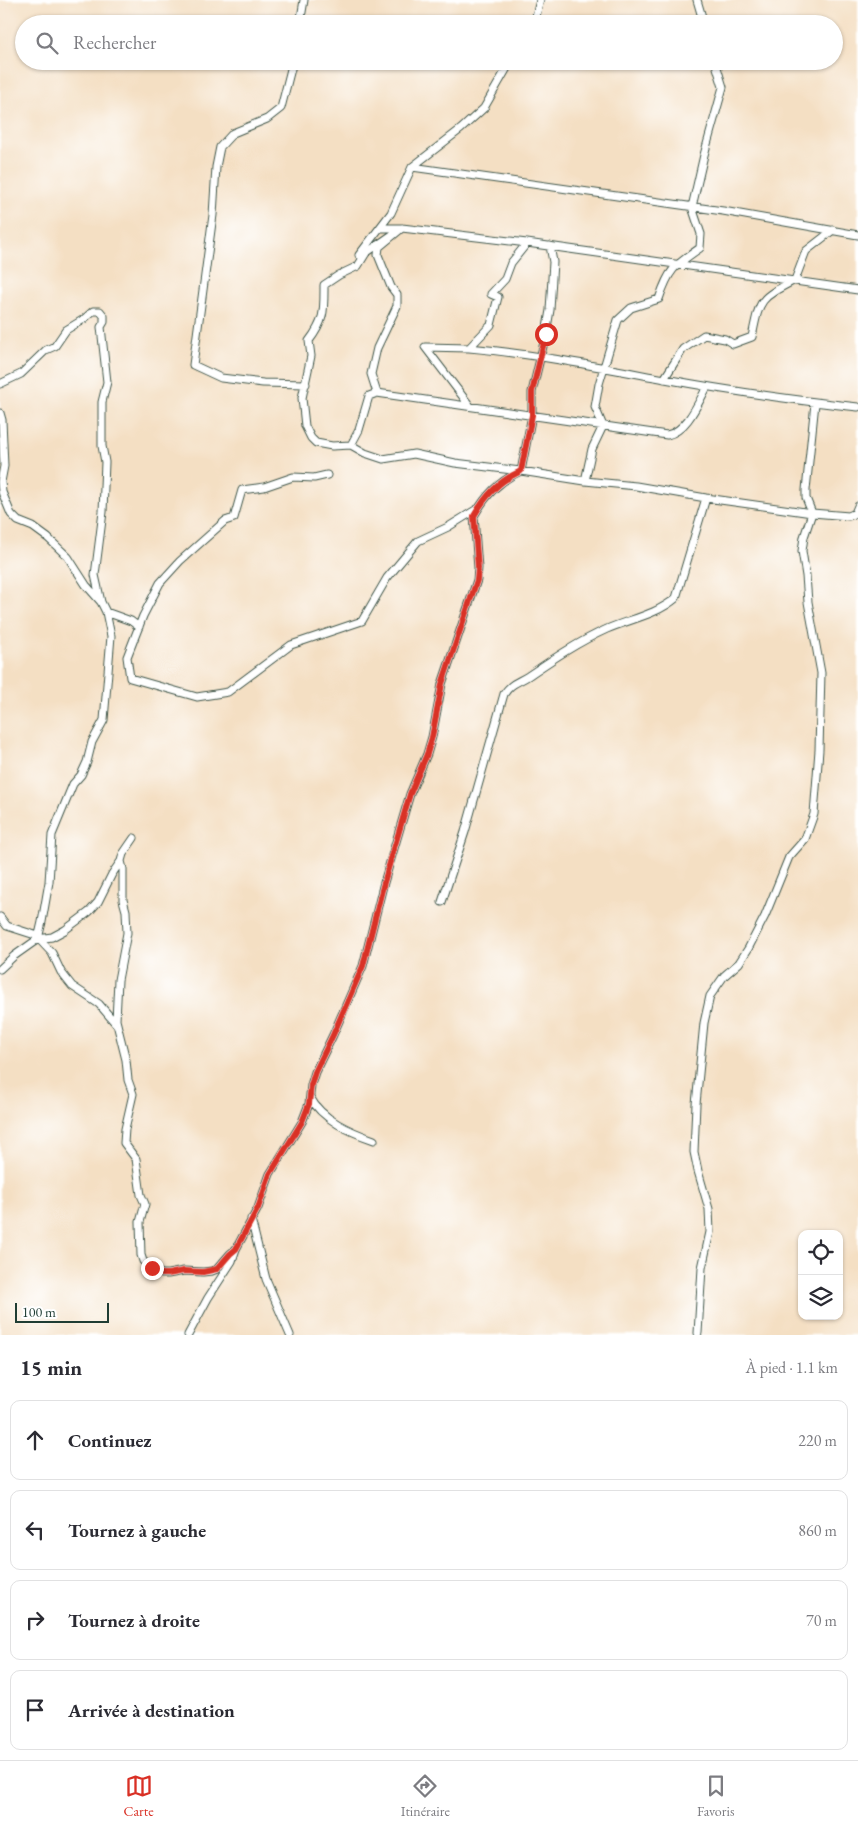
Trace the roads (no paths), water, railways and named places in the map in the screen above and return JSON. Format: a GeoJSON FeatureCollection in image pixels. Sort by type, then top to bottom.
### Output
{"type":"FeatureCollection","features":[{"type":"Feature","properties":{"kind":"street"},"geometry":{"type":"LineString","coordinates":[[302,15],[304,0]]}},
{"type":"Feature","properties":{"kind":"street"},"geometry":{"type":"LineString","coordinates":[[536,15],[540,0]]}},
{"type":"Feature","properties":{"kind":"street"},"geometry":{"type":"LineString","coordinates":[[697,0],[701,15]]}},
{"type":"Feature","properties":{"kind":"street"},"geometry":{"type":"LineString","coordinates":[[291,70],[281,108],[267,119],[233,133],[220,147],[216,167],[212,224],[193,365],[221,378],[263,383],[306,384]]}},
{"type":"Feature","properties":{"kind":"street"},"geometry":{"type":"LineString","coordinates":[[352,269],[366,245],[391,213],[412,167],[461,129],[484,108],[506,70]]}},
{"type":"Feature","properties":{"kind":"street"},"geometry":{"type":"LineString","coordinates":[[585,481],[592,449],[602,426],[595,406],[618,320],[631,308],[659,299],[666,277],[678,264],[700,248],[701,234],[692,207],[723,87],[718,70]]}},
{"type":"Feature","properties":{"kind":"street"},"geometry":{"type":"LineString","coordinates":[[412,167],[692,207],[858,235]]}},
{"type":"Feature","properties":{"kind":"street"},"geometry":{"type":"LineString","coordinates":[[380,228],[402,228],[527,243],[858,290]]}},
{"type":"Feature","properties":{"kind":"street"},"geometry":{"type":"LineString","coordinates":[[402,228],[366,253],[358,266],[324,285],[324,315],[309,341],[311,356],[302,398],[305,426],[316,443],[332,446],[351,445],[365,453],[383,459],[414,454],[455,463],[636,486],[812,513],[849,516],[855,513],[858,506]]}},
{"type":"Feature","properties":{"kind":"street"},"geometry":{"type":"LineString","coordinates":[[377,393],[370,374],[377,348],[397,306],[397,295],[391,287],[378,255],[379,246],[402,228]]}},
{"type":"Feature","properties":{"kind":"street"},"geometry":{"type":"LineString","coordinates":[[664,379],[683,349],[704,335],[725,339],[733,344],[752,337],[758,306],[768,294],[795,280],[806,251],[833,230]]}},
{"type":"Feature","properties":{"kind":"street"},"geometry":{"type":"LineString","coordinates":[[469,348],[491,326],[498,296],[491,294],[505,278],[511,263],[527,243]]}},
{"type":"Feature","properties":{"kind":"street"},"geometry":{"type":"LineString","coordinates":[[521,471],[532,415],[532,392],[546,334],[552,283],[550,246]]}},
{"type":"Feature","properties":{"kind":"street"},"geometry":{"type":"LineString","coordinates":[[0,384],[21,374],[46,350],[55,346],[66,330],[93,311],[100,311],[104,316],[101,327],[107,373],[102,414],[102,446],[105,462],[103,512],[95,575],[101,602],[106,612],[112,645],[104,720],[89,750],[87,762],[81,775],[73,784],[52,835],[49,882],[38,939]]}},
{"type":"Feature","properties":{"kind":"street"},"geometry":{"type":"LineString","coordinates":[[470,406],[425,347],[469,348],[604,367],[707,387],[858,407]]}},
{"type":"Feature","properties":{"kind":"street"},"geometry":{"type":"LineString","coordinates":[[351,445],[359,430],[369,396],[377,393],[660,435],[675,434],[689,418],[707,387]]}},
{"type":"Feature","properties":{"kind":"street"},"geometry":{"type":"LineString","coordinates":[[698,1333],[702,1268],[710,1232],[709,1210],[694,1152],[696,1104],[704,1023],[710,996],[724,976],[739,963],[748,949],[765,916],[789,856],[805,839],[814,814],[819,750],[821,673],[808,602],[802,551],[804,537],[812,513],[806,498],[806,490],[815,402]]}},
{"type":"Feature","properties":{"kind":"street"},"geometry":{"type":"LineString","coordinates":[[0,414],[2,420],[4,466],[1,482],[2,492],[11,514],[18,521],[33,527],[48,538],[68,557],[86,585],[101,602]]}},
{"type":"Feature","properties":{"kind":"street"},"geometry":{"type":"LineString","coordinates":[[188,1335],[208,1298],[232,1261],[236,1249],[258,1208],[270,1174],[302,1122],[315,1072],[363,966],[383,886],[410,794],[430,746],[442,684],[477,580],[478,568],[474,516],[495,487],[505,478],[521,471]]}},
{"type":"Feature","properties":{"kind":"street"},"geometry":{"type":"LineString","coordinates":[[327,475],[314,478],[293,477],[264,487],[242,490],[234,518],[225,521],[180,561],[160,583],[138,627],[127,657],[130,678],[197,696],[228,692],[290,645],[362,622],[387,578],[418,541],[448,527],[479,507]]}},
{"type":"Feature","properties":{"kind":"street"},"geometry":{"type":"LineString","coordinates":[[442,902],[465,832],[504,694],[510,685],[525,678],[561,652],[607,629],[666,607],[676,598],[706,498]]}},
{"type":"Feature","properties":{"kind":"street"},"geometry":{"type":"LineString","coordinates":[[106,612],[131,621],[138,627]]}},
{"type":"Feature","properties":{"kind":"street"},"geometry":{"type":"LineString","coordinates":[[0,969],[14,956],[38,939],[52,936],[65,930],[89,912],[98,902],[123,854],[134,838]]}},
{"type":"Feature","properties":{"kind":"street"},"geometry":{"type":"LineString","coordinates":[[121,861],[127,933],[118,980],[116,1013],[126,1060],[128,1080],[133,1094],[124,1129],[124,1143],[136,1159],[136,1174],[145,1204],[140,1222],[143,1261],[162,1274],[184,1271],[203,1272],[217,1269],[236,1249]]}},
{"type":"Feature","properties":{"kind":"street"},"geometry":{"type":"LineString","coordinates":[[0,917],[7,926],[35,935],[52,953],[61,972],[72,986],[99,1004],[118,1025]]}},
{"type":"Feature","properties":{"kind":"street"},"geometry":{"type":"LineString","coordinates":[[310,1097],[318,1108],[337,1124],[374,1140]]}},
{"type":"Feature","properties":{"kind":"street"},"geometry":{"type":"LineString","coordinates":[[252,1219],[266,1279],[290,1335]]}}]}
